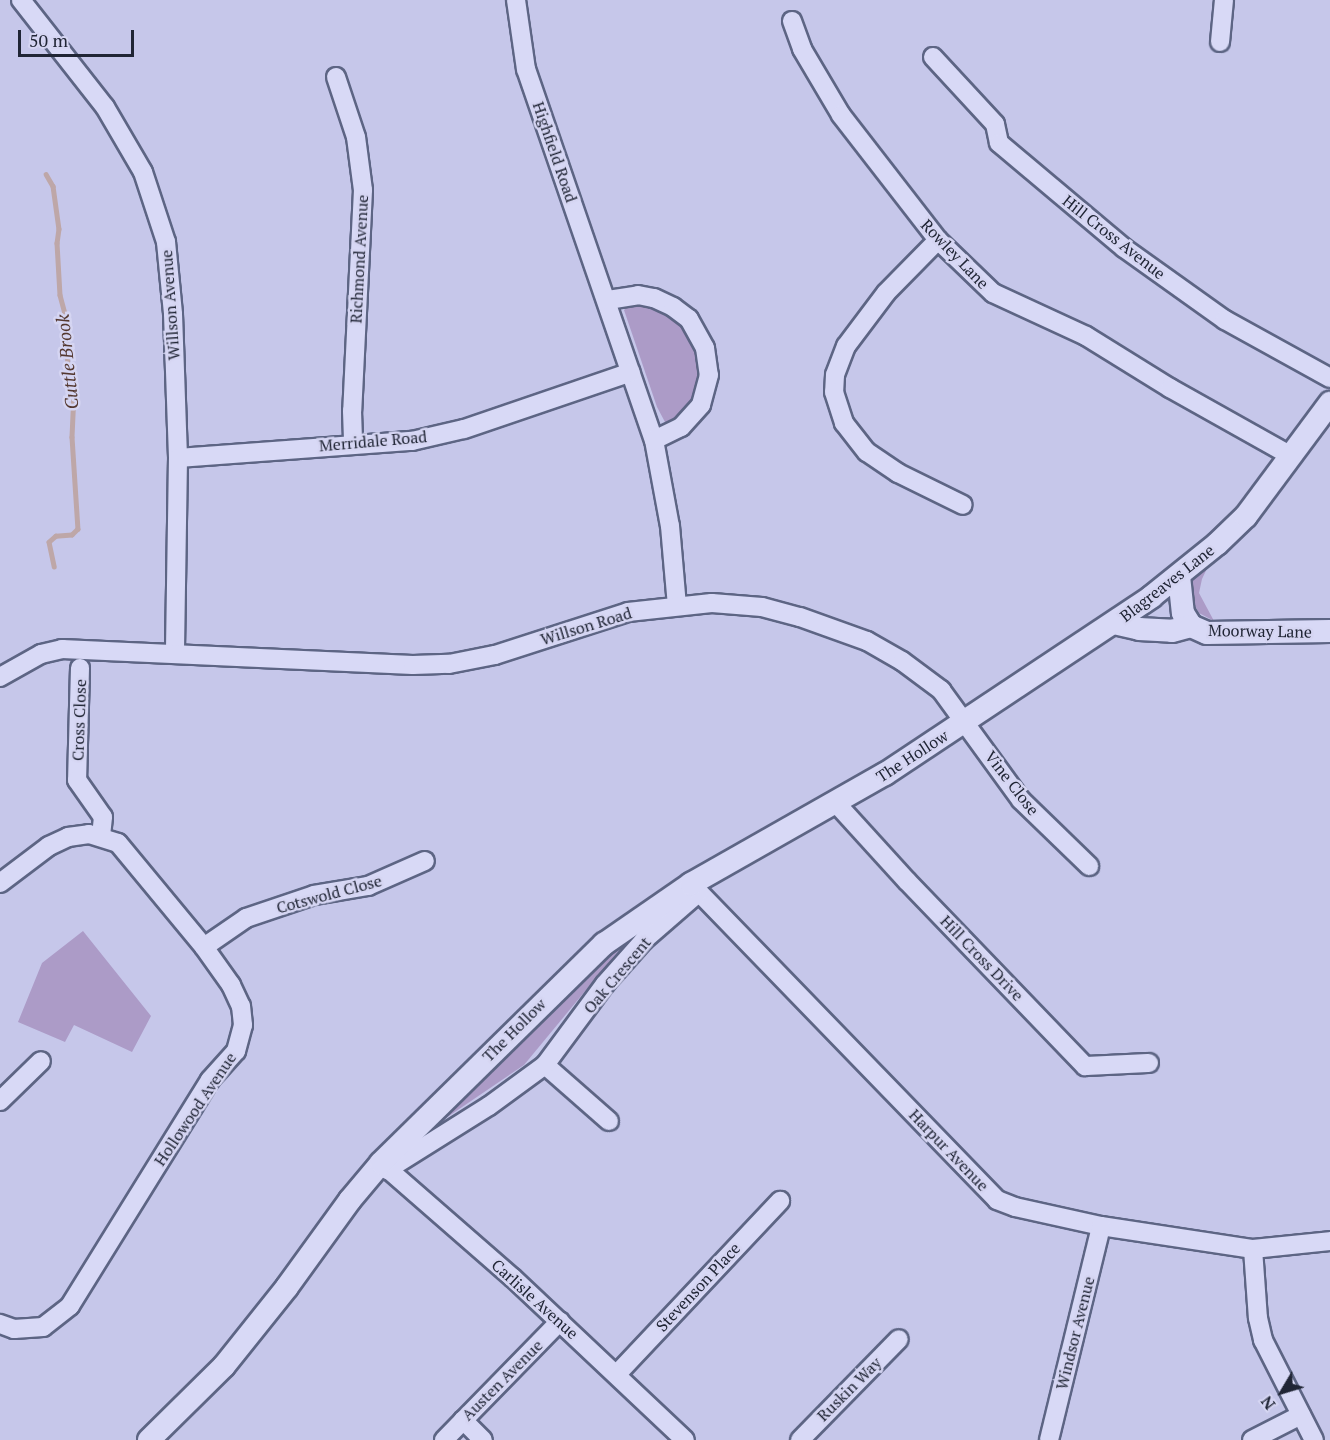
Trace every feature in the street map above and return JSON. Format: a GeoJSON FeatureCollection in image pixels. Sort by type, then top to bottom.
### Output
{"type":"FeatureCollection","features":[{"type":"Feature","properties":{"kind":"street","name":"Willson Avenue"},"geometry":{"type":"LineString","coordinates":[[21,0],[105,107],[143,172],[166,242],[173,314],[178,458],[175,652]]}},
{"type":"Feature","properties":{"kind":"street","name":"Highfield Road"},"geometry":{"type":"LineString","coordinates":[[516,0],[526,69],[608,300],[654,440],[670,526],[677,606]]}},
{"type":"Feature","properties":{"kind":"street"},"geometry":{"type":"LineString","coordinates":[[1220,42],[1224,0]]}},
{"type":"Feature","properties":{"kind":"street","name":"Rowley Lane"},"geometry":{"type":"LineString","coordinates":[[792,21],[802,49],[840,115],[938,240],[993,293],[1086,336],[1170,388],[1290,456]]}},
{"type":"Feature","properties":{"kind":"street","name":"Hill Cross Avenue"},"geometry":{"type":"LineString","coordinates":[[933,57],[995,124],[999,143],[1124,248],[1225,320],[1330,378]]}},
{"type":"Feature","properties":{"kind":"street","name":"Richmond Avenue"},"geometry":{"type":"LineString","coordinates":[[336,77],[356,137],[363,190],[351,411],[353,444]]}},
{"type":"Feature","properties":{"kind":"street"},"geometry":{"type":"LineString","coordinates":[[938,240],[904,272],[853,336],[835,375],[834,392],[844,423],[867,452],[898,473],[963,505]]}},
{"type":"Feature","properties":{"kind":"street"},"geometry":{"type":"LineString","coordinates":[[608,300],[638,295],[654,298],[674,307],[689,319],[705,348],[709,375],[701,405],[681,427],[654,440]]}},
{"type":"Feature","properties":{"kind":"street","name":"Merridale Road"},"geometry":{"type":"LineString","coordinates":[[178,458],[412,441],[464,429],[631,372]]}},
{"type":"Feature","properties":{"kind":"street","name":"Blagreaves Lane"},"geometry":{"type":"LineString","coordinates":[[966,721],[1114,623],[1179,576],[1246,516],[1330,403]]}},
{"type":"Feature","properties":{"kind":"street","name":"Moorway Lane"},"geometry":{"type":"LineString","coordinates":[[1179,576],[1183,613],[1191,626],[1208,633],[1330,631]]}},
{"type":"Feature","properties":{"kind":"street","name":"Willson Road"},"geometry":{"type":"LineString","coordinates":[[0,677],[28,660],[51,650],[175,652],[413,665],[449,664],[495,655],[628,612],[677,606],[734,603],[762,607],[851,634],[902,661],[931,682],[947,697],[966,721]]}},
{"type":"Feature","properties":{"kind":"street","name":"Moorway Lane"},"geometry":{"type":"LineString","coordinates":[[1114,623],[1172,631],[1191,626]]}},
{"type":"Feature","properties":{"kind":"street","name":"Cross Close"},"geometry":{"type":"LineString","coordinates":[[80,668],[78,780],[102,818],[101,837]]}},
{"type":"Feature","properties":{"kind":"street","name":"The Hollow"},"geometry":{"type":"LineString","coordinates":[[149,1440],[237,1351],[350,1200],[604,944],[966,721]]}},
{"type":"Feature","properties":{"kind":"street","name":"Vine Close"},"geometry":{"type":"LineString","coordinates":[[966,721],[1021,800],[1089,866]]}},
{"type":"Feature","properties":{"kind":"street","name":"Hill Cross Drive"},"geometry":{"type":"LineString","coordinates":[[836,803],[907,881],[1085,1066],[1149,1063]]}},
{"type":"Feature","properties":{"kind":"street","name":"Hollowood Avenue"},"geometry":{"type":"LineString","coordinates":[[0,883],[59,841],[79,835],[101,837],[118,843],[127,851],[204,947],[234,991],[241,1006],[242,1034],[236,1051],[210,1080],[70,1306],[43,1327],[14,1329],[0,1324]]}},
{"type":"Feature","properties":{"kind":"street","name":"Cotswold Close"},"geometry":{"type":"LineString","coordinates":[[204,947],[246,918],[314,895],[368,886],[425,861]]}},
{"type":"Feature","properties":{"kind":"street","name":"Oak Crescent"},"geometry":{"type":"LineString","coordinates":[[384,1167],[489,1106],[545,1065],[605,984],[694,888]]}},
{"type":"Feature","properties":{"kind":"street","name":"Harpur Avenue"},"geometry":{"type":"LineString","coordinates":[[694,888],[997,1200],[1015,1207],[1101,1226],[1253,1249],[1330,1241]]}},
{"type":"Feature","properties":{"kind":"street"},"geometry":{"type":"LineString","coordinates":[[0,1101],[41,1061]]}},
{"type":"Feature","properties":{"kind":"street"},"geometry":{"type":"LineString","coordinates":[[545,1065],[609,1121]]}},
{"type":"Feature","properties":{"kind":"street","name":"Carlisle Avenue"},"geometry":{"type":"LineString","coordinates":[[384,1167],[560,1321],[685,1440]]}},
{"type":"Feature","properties":{"kind":"street","name":"Stevenson Place"},"geometry":{"type":"LineString","coordinates":[[617,1374],[780,1201]]}},
{"type":"Feature","properties":{"kind":"street","name":"Windsor Avenue"},"geometry":{"type":"LineString","coordinates":[[1049,1440],[1101,1226]]}},
{"type":"Feature","properties":{"kind":"street"},"geometry":{"type":"LineString","coordinates":[[1253,1249],[1258,1318],[1263,1340],[1314,1440]]}},
{"type":"Feature","properties":{"kind":"street","name":"Austen Avenue"},"geometry":{"type":"LineString","coordinates":[[444,1440],[560,1321]]}},
{"type":"Feature","properties":{"kind":"street","name":"Ruskin Way"},"geometry":{"type":"LineString","coordinates":[[800,1440],[899,1339]]}},
{"type":"Feature","properties":{"kind":"street"},"geometry":{"type":"LineString","coordinates":[[1252,1440],[1301,1415]]}},
{"type":"Feature","properties":{"kind":"street"},"geometry":{"type":"LineString","coordinates":[[463,1420],[483,1440]]}},
{"type":"Feature","properties":{"kind":"shaded area"},"geometry":{"type":"Polygon","coordinates":[[[632,303],[644,303],[670,314],[688,333],[697,350],[700,375],[696,397],[685,413],[671,424],[665,422],[657,407],[624,310],[632,303]]]}},
{"type":"Feature","properties":{"kind":"shaded area"},"geometry":{"type":"Polygon","coordinates":[[[1213,556],[1202,579],[1199,593],[1214,621],[1199,613],[1189,595],[1190,579],[1213,556]]]}},
{"type":"Feature","properties":{"kind":"shaded area"},"geometry":{"type":"Polygon","coordinates":[[[83,931],[151,1016],[132,1052],[74,1025],[65,1042],[18,1022],[42,963],[83,931]]]}},
{"type":"Feature","properties":{"kind":"shaded area"},"geometry":{"type":"Polygon","coordinates":[[[629,938],[524,1065],[415,1139],[601,953],[629,938]]]}},
{"type":"Feature","properties":{"kind":"waterway","name":"Cuttle Brook"},"geometry":{"type":"LineString","coordinates":[[46,174],[53,186],[59,229],[57,243],[60,295],[65,314],[68,366],[74,393],[72,437],[78,529],[72,535],[56,536],[49,542],[54,566]]}}]}
